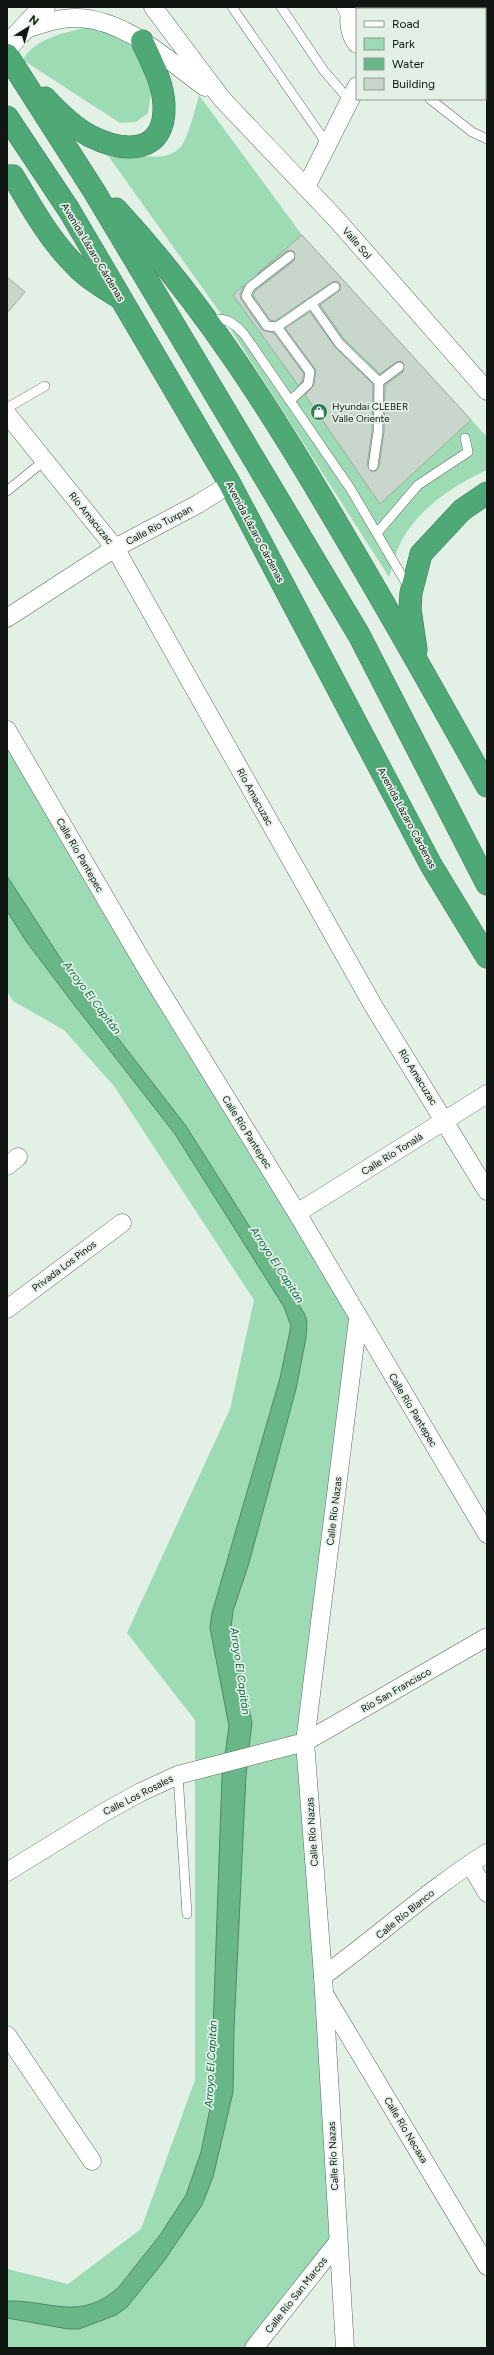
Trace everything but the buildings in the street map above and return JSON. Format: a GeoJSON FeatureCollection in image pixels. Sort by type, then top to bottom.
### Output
{"type":"FeatureCollection","features":[{"type":"Feature","properties":{"kind":"highway"},"geometry":{"type":"LineString","coordinates":[[9,57],[76,127],[90,136],[115,146],[136,148],[152,141],[161,125],[164,105],[159,78],[142,41]]}},
{"type":"Feature","properties":{"kind":"highway"},"geometry":{"type":"LineString","coordinates":[[9,57],[94,190],[359,635],[487,884]]}},
{"type":"Feature","properties":{"kind":"highway","name":"Avenida Lázaro Cárdenas"},"geometry":{"type":"LineString","coordinates":[[7,117],[69,210],[230,484],[431,865],[487,957]]}},
{"type":"Feature","properties":{"kind":"highway"},"geometry":{"type":"LineString","coordinates":[[9,175],[50,238],[62,252],[88,277],[122,300]]}},
{"type":"Feature","properties":{"kind":"highway"},"geometry":{"type":"LineString","coordinates":[[94,190],[114,206],[156,252],[206,319],[286,437],[418,661],[487,786]]}},
{"type":"Feature","properties":{"kind":"highway"},"geometry":{"type":"LineString","coordinates":[[418,661],[410,609],[411,593],[421,554],[462,510],[487,493]]}},
{"type":"Feature","properties":{"kind":"highway"},"geometry":{"type":"LineString","coordinates":[[462,510],[487,503]]}},
{"type":"Feature","properties":{"kind":"street"},"geometry":{"type":"LineString","coordinates":[[9,57],[22,30],[44,7]]}},
{"type":"Feature","properties":{"kind":"street","name":"Valle Sol"},"geometry":{"type":"LineString","coordinates":[[152,7],[222,99],[306,187],[487,391]]}},
{"type":"Feature","properties":{"kind":"street"},"geometry":{"type":"LineString","coordinates":[[347,12],[350,32],[356,42]]}},
{"type":"Feature","properties":{"kind":"street","name":"Valle Sol"},"geometry":{"type":"LineString","coordinates":[[22,30],[78,18],[113,15],[142,41],[222,99]]}},
{"type":"Feature","properties":{"kind":"street"},"geometry":{"type":"LineString","coordinates":[[306,187],[354,94]]}},
{"type":"Feature","properties":{"kind":"street","name":"Río Amacuzac"},"geometry":{"type":"LineString","coordinates":[[7,414],[115,548],[374,1007],[487,1192]]}},
{"type":"Feature","properties":{"kind":"street","name":"Calle Río Tuxpan"},"geometry":{"type":"LineString","coordinates":[[7,618],[115,548],[198,504],[230,484]]}},
{"type":"Feature","properties":{"kind":"street","name":"Calle Río Pantepec"},"geometry":{"type":"LineString","coordinates":[[7,730],[145,966],[297,1213],[358,1319],[487,1534]]}},
{"type":"Feature","properties":{"kind":"street","name":"Calle Río Tonalá"},"geometry":{"type":"LineString","coordinates":[[297,1213],[487,1094]]}},
{"type":"Feature","properties":{"kind":"street","name":"Privada Los Pinos"},"geometry":{"type":"LineString","coordinates":[[7,1309],[122,1223]]}},
{"type":"Feature","properties":{"kind":"street","name":"Calle Río Nazas"},"geometry":{"type":"LineString","coordinates":[[345,2348],[323,1976],[306,1742],[358,1319]]}},
{"type":"Feature","properties":{"kind":"street","name":"Río San Francisco"},"geometry":{"type":"LineString","coordinates":[[306,1742],[487,1637]]}},
{"type":"Feature","properties":{"kind":"street","name":"Calle Los Rosales"},"geometry":{"type":"LineString","coordinates":[[7,1872],[103,1813],[141,1792],[178,1775],[306,1742]]}},
{"type":"Feature","properties":{"kind":"street","name":"Calle Río Blanco"},"geometry":{"type":"LineString","coordinates":[[323,1976],[470,1864],[487,1853]]}},
{"type":"Feature","properties":{"kind":"street"},"geometry":{"type":"LineString","coordinates":[[470,1864],[487,1893]]}},
{"type":"Feature","properties":{"kind":"street","name":"Calle Río Necaxa"},"geometry":{"type":"LineString","coordinates":[[324,1995],[487,2266]]}},
{"type":"Feature","properties":{"kind":"street"},"geometry":{"type":"LineString","coordinates":[[7,2035],[92,2161]]}},
{"type":"Feature","properties":{"kind":"street","name":"Calle Río San Marcos"},"geometry":{"type":"LineString","coordinates":[[254,2348],[338,2242]]}},
{"type":"Feature","properties":{"kind":"lane"},"geometry":{"type":"LineString","coordinates":[[232,7],[327,144]]}},
{"type":"Feature","properties":{"kind":"lane"},"geometry":{"type":"LineString","coordinates":[[281,7],[324,71],[354,94]]}},
{"type":"Feature","properties":{"kind":"lane"},"geometry":{"type":"LineString","coordinates":[[431,100],[472,132],[487,139]]}},
{"type":"Feature","properties":{"kind":"lane"},"geometry":{"type":"LineString","coordinates":[[290,256],[250,287],[246,296],[267,326],[277,327],[335,287]]}},
{"type":"Feature","properties":{"kind":"lane"},"geometry":{"type":"LineString","coordinates":[[311,303],[339,343],[379,382],[378,432],[372,466]]}},
{"type":"Feature","properties":{"kind":"lane"},"geometry":{"type":"LineString","coordinates":[[206,319],[227,319],[235,324],[350,488],[411,593]]}},
{"type":"Feature","properties":{"kind":"lane"},"geometry":{"type":"LineString","coordinates":[[277,327],[310,372],[308,384],[290,401]]}},
{"type":"Feature","properties":{"kind":"lane"},"geometry":{"type":"LineString","coordinates":[[379,382],[399,367]]}},
{"type":"Feature","properties":{"kind":"lane"},"geometry":{"type":"LineString","coordinates":[[7,408],[45,386]]}},
{"type":"Feature","properties":{"kind":"lane"},"geometry":{"type":"LineString","coordinates":[[377,533],[418,485],[468,452],[465,438]]}},
{"type":"Feature","properties":{"kind":"lane"},"geometry":{"type":"LineString","coordinates":[[7,491],[44,461]]}},
{"type":"Feature","properties":{"kind":"lane"},"geometry":{"type":"LineString","coordinates":[[178,1775],[187,1914]]}},
{"type":"Feature","properties":{"kind":"green space"},"geometry":{"type":"Polygon","coordinates":[[[95,27],[114,32],[128,43],[145,64],[151,79],[148,113],[136,122],[120,123],[23,60],[34,47],[41,42],[57,35],[83,28],[95,27]]]}},
{"type":"Feature","properties":{"kind":"green space"},"geometry":{"type":"Polygon","coordinates":[[[199,95],[302,235],[487,437],[487,470],[449,491],[416,520],[400,544],[389,577],[219,311],[99,143],[132,154],[156,157],[167,155],[177,150],[184,142],[199,95]]]}},
{"type":"Feature","properties":{"kind":"green space"},"geometry":{"type":"Polygon","coordinates":[[[7,725],[358,1319],[305,1742],[338,2242],[254,2348],[7,2348],[7,2269],[68,2284],[141,2229],[195,2080],[195,1720],[127,1633],[230,1409],[254,1300],[114,1086],[64,1030],[13,1001],[7,991],[7,725]]]}},
{"type":"Feature","properties":{"kind":"water","name":"Arroyo El Capitán"},"geometry":{"type":"Polygon","coordinates":[[[7,876],[83,993],[186,1126],[304,1313],[307,1321],[306,1338],[296,1389],[249,1563],[233,1611],[231,1628],[252,1722],[246,1775],[234,2029],[233,2092],[213,2177],[202,2205],[164,2261],[127,2307],[116,2315],[79,2329],[68,2329],[7,2318],[7,2301],[77,2307],[90,2304],[104,2298],[118,2288],[160,2235],[186,2195],[201,2152],[213,2094],[213,2030],[222,1777],[229,1726],[210,1628],[212,1613],[280,1378],[291,1326],[284,1307],[175,1134],[26,941],[7,911],[7,876]]]}},
{"type":"Feature","properties":{"kind":"place","name":"Hyundai CLEBER Valle Oriente"},"geometry":{"type":"Point","coordinates":[319,412]}}]}
